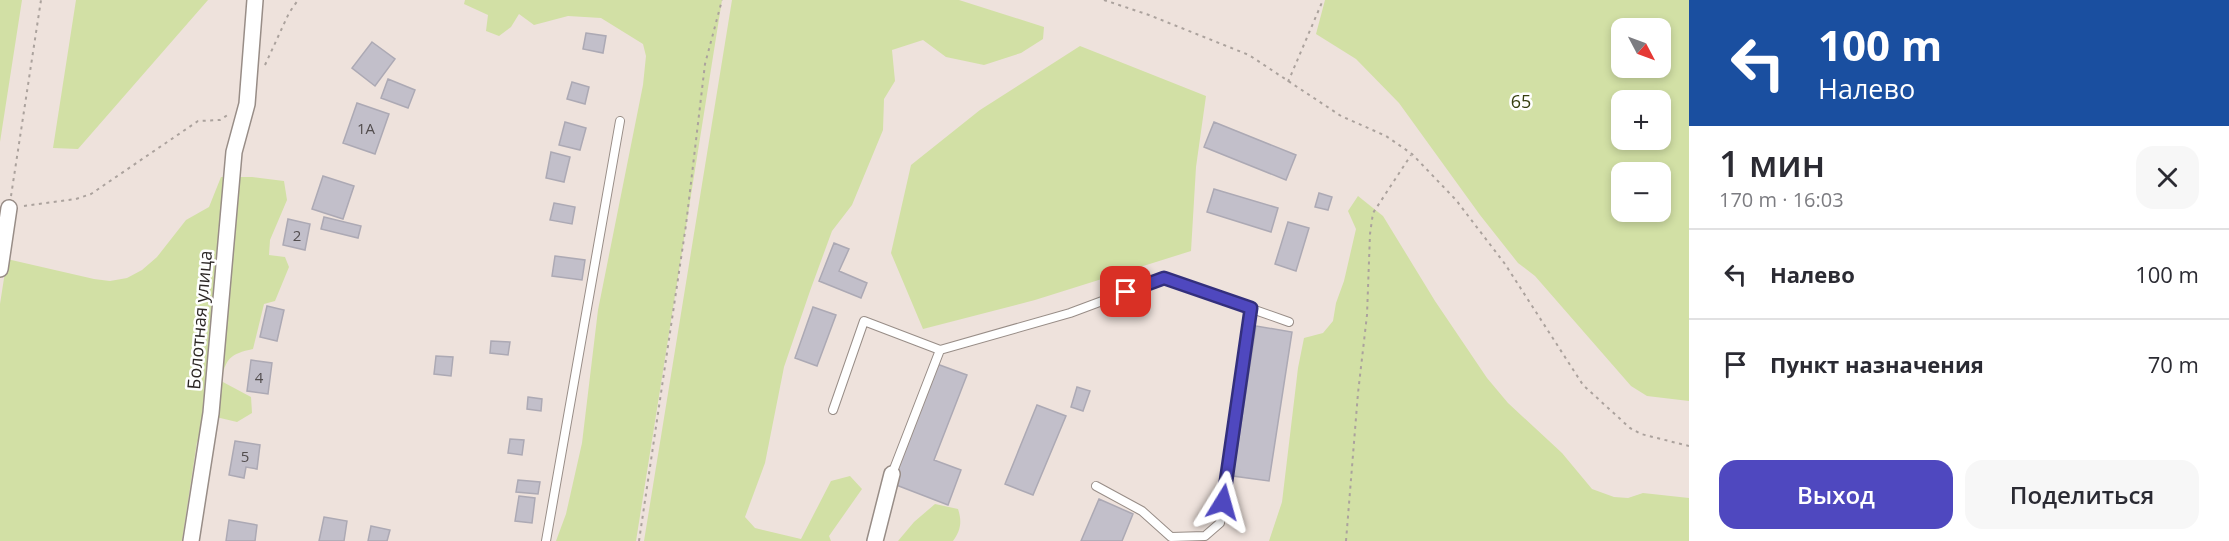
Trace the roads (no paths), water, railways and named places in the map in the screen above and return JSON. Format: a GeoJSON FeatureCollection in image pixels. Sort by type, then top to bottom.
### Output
{"type":"FeatureCollection","features":[{"type":"Feature","properties":{"kind":"street","name":"Болотная улица"},"geometry":{"type":"LineString","coordinates":[[192,541],[211,413],[234,152],[247,104],[255,0]]}},
{"type":"Feature","properties":{"kind":"street"},"geometry":{"type":"LineString","coordinates":[[0,269],[9,208]]}},
{"type":"Feature","properties":{"kind":"street"},"geometry":{"type":"LineString","coordinates":[[875,541],[892,474]]}},
{"type":"Feature","properties":{"kind":"lane"},"geometry":{"type":"LineString","coordinates":[[546,541],[620,121]]}},
{"type":"Feature","properties":{"kind":"lane"},"geometry":{"type":"LineString","coordinates":[[833,410],[864,321],[940,350],[1070,313],[1164,278],[1289,322]]}},
{"type":"Feature","properties":{"kind":"lane"},"geometry":{"type":"LineString","coordinates":[[1096,486],[1142,511],[1171,537],[1205,536],[1220,523],[1251,308]]}},
{"type":"Feature","properties":{"kind":"lane"},"geometry":{"type":"LineString","coordinates":[[892,474],[940,350]]}},
{"type":"Feature","properties":{"kind":"park label","name":"65"},"geometry":{"type":"Point","coordinates":[1521,101]}}]}
